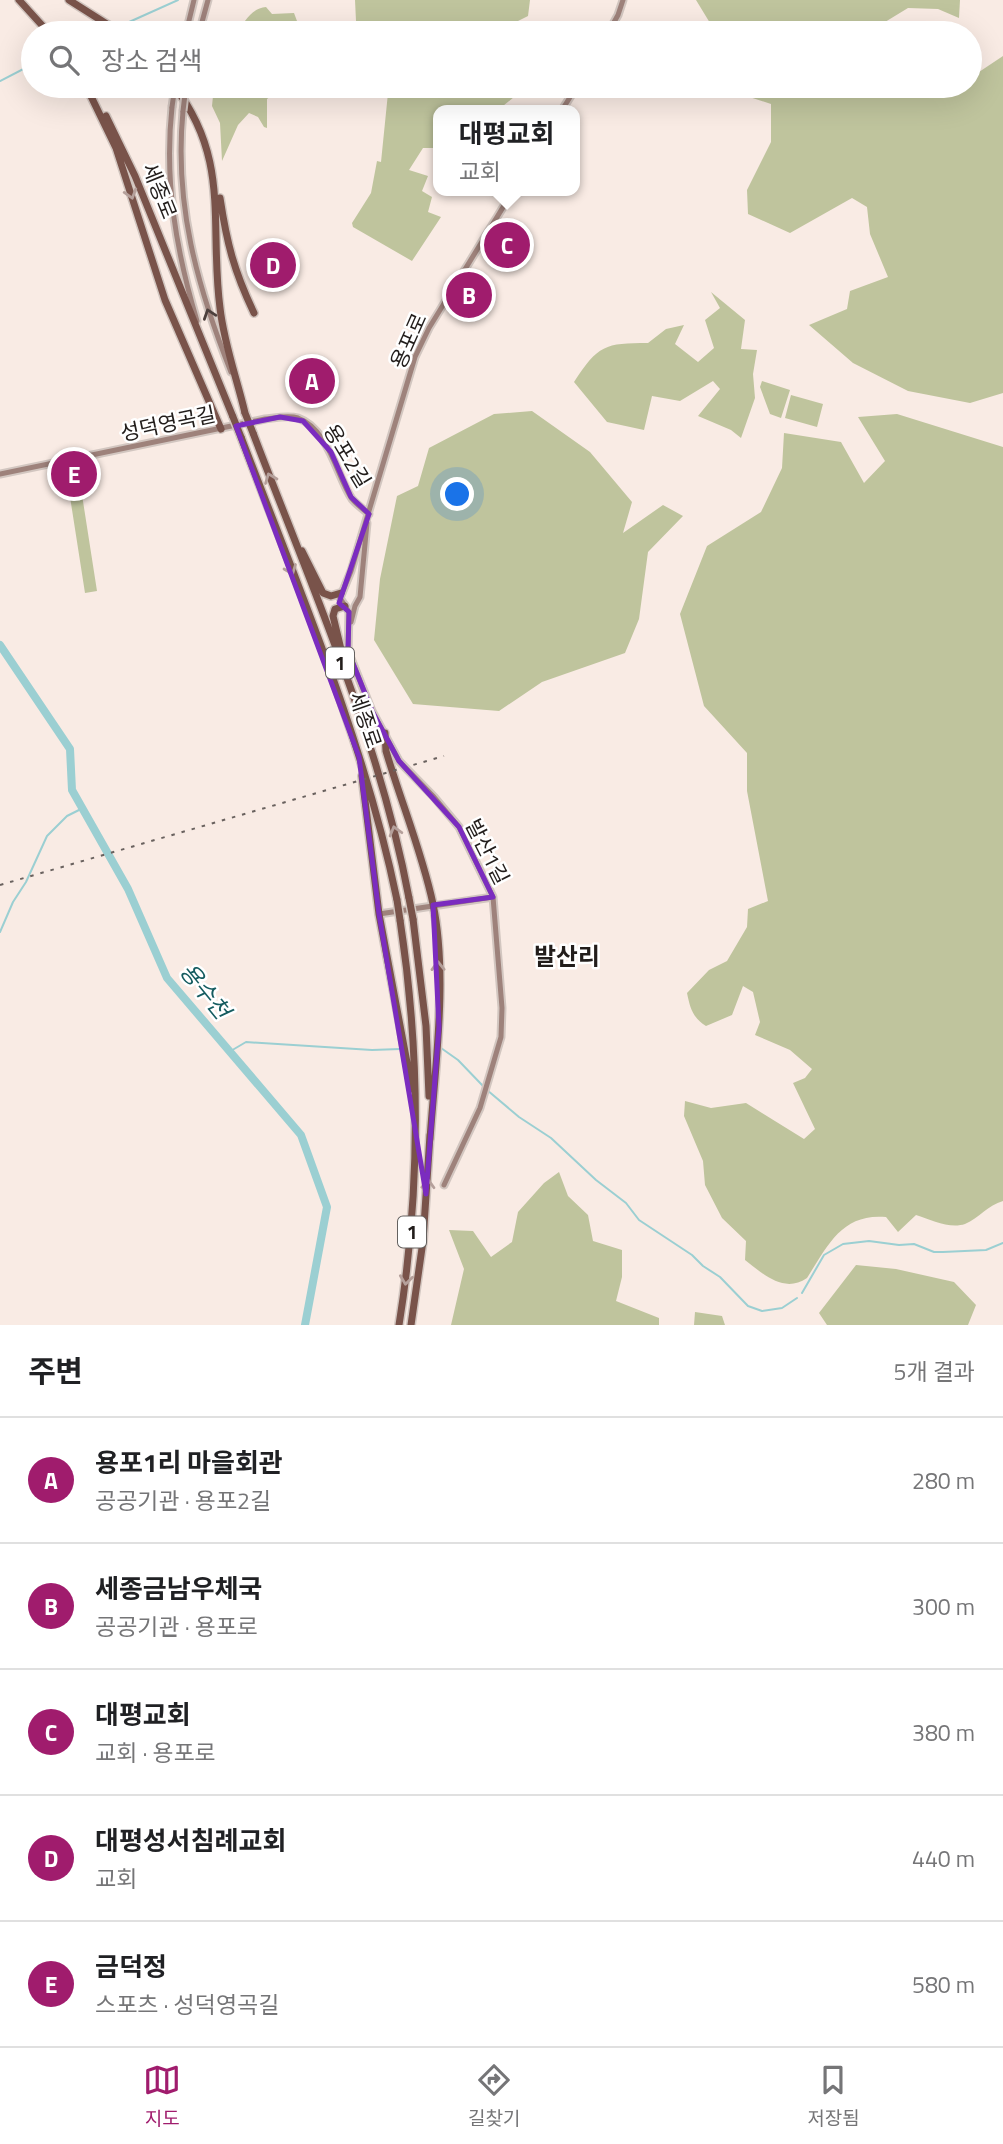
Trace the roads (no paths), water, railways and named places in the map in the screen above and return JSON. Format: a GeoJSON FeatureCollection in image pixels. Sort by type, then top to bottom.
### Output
{"type":"FeatureCollection","features":[{"type":"Feature","properties":{"kind":"highway"},"geometry":{"type":"LineString","coordinates":[[19,0],[38,21]]}},
{"type":"Feature","properties":{"kind":"highway"},"geometry":{"type":"LineString","coordinates":[[69,0],[103,21]]}},
{"type":"Feature","properties":{"kind":"highway"},"geometry":{"type":"LineString","coordinates":[[93,98],[116,148],[165,300],[220,429]]}},
{"type":"Feature","properties":{"kind":"highway","name":"세종로"},"geometry":{"type":"LineString","coordinates":[[94,98],[118,138],[135,176],[241,437],[323,653],[359,757],[386,848],[400,920],[412,1027],[417,1138],[411,1236],[399,1325]]}},
{"type":"Feature","properties":{"kind":"highway","name":"세종로"},"geometry":{"type":"LineString","coordinates":[[182,98],[197,120],[210,160],[216,199],[219,307],[245,413],[352,698],[380,777],[400,848],[432,1063],[424,1230],[411,1325]]}},
{"type":"Feature","properties":{"kind":"highway"},"geometry":{"type":"LineString","coordinates":[[210,160],[218,185],[228,247],[237,276],[254,313]]}},
{"type":"Feature","properties":{"kind":"highway"},"geometry":{"type":"LineString","coordinates":[[280,505],[320,588],[327,595],[342,592]]}},
{"type":"Feature","properties":{"kind":"highway"},"geometry":{"type":"LineString","coordinates":[[346,606],[335,609],[332,616],[352,698]]}},
{"type":"Feature","properties":{"kind":"highway"},"geometry":{"type":"LineString","coordinates":[[385,733],[387,751],[433,905],[438,962],[439,1027],[432,1063]]}},
{"type":"Feature","properties":{"kind":"highway"},"geometry":{"type":"LineString","coordinates":[[359,757],[379,914],[401,1027],[412,1065]]}},
{"type":"Feature","properties":{"kind":"street"},"geometry":{"type":"LineString","coordinates":[[189,21],[194,0]]}},
{"type":"Feature","properties":{"kind":"street"},"geometry":{"type":"LineString","coordinates":[[202,21],[208,0]]}},
{"type":"Feature","properties":{"kind":"street"},"geometry":{"type":"LineString","coordinates":[[615,21],[623,0]]}},
{"type":"Feature","properties":{"kind":"street"},"geometry":{"type":"LineString","coordinates":[[173,98],[169,177],[178,247],[201,334],[220,387]]}},
{"type":"Feature","properties":{"kind":"street"},"geometry":{"type":"LineString","coordinates":[[185,98],[181,177],[190,246],[199,284],[242,401]]}},
{"type":"Feature","properties":{"kind":"street","name":"용포로"},"geometry":{"type":"LineString","coordinates":[[368,516],[421,344],[510,196]]}},
{"type":"Feature","properties":{"kind":"street","name":"성덕영곡길"},"geometry":{"type":"LineString","coordinates":[[0,474],[280,417],[296,418]]}},
{"type":"Feature","properties":{"kind":"street","name":"용포2길"},"geometry":{"type":"LineString","coordinates":[[296,418],[310,426],[322,440],[335,460],[351,497],[368,516]]}},
{"type":"Feature","properties":{"kind":"street"},"geometry":{"type":"LineString","coordinates":[[347,639],[349,618],[342,602],[342,592],[368,516]]}},
{"type":"Feature","properties":{"kind":"street"},"geometry":{"type":"LineString","coordinates":[[347,639],[355,606],[359,602],[368,516]]}},
{"type":"Feature","properties":{"kind":"street"},"geometry":{"type":"LineString","coordinates":[[342,592],[352,588],[359,594]]}},
{"type":"Feature","properties":{"kind":"street"},"geometry":{"type":"LineString","coordinates":[[346,606],[355,606]]}},
{"type":"Feature","properties":{"kind":"street","name":"발산1길"},"geometry":{"type":"LineString","coordinates":[[347,639],[353,668],[399,761],[434,797],[458,827],[493,897],[502,1022],[498,1052],[480,1108],[444,1185]]}},
{"type":"Feature","properties":{"kind":"street"},"geometry":{"type":"LineString","coordinates":[[379,914],[493,897]]}},
{"type":"Feature","properties":{"kind":"waterway"},"geometry":{"type":"LineString","coordinates":[[131,21],[178,0]]}},
{"type":"Feature","properties":{"kind":"waterway"},"geometry":{"type":"LineString","coordinates":[[0,81],[21,70]]}},
{"type":"Feature","properties":{"kind":"waterway","name":"용수천"},"geometry":{"type":"LineString","coordinates":[[0,645],[70,749],[72,790],[128,889],[167,978],[301,1135],[327,1207],[305,1325]]}},
{"type":"Feature","properties":{"kind":"waterway"},"geometry":{"type":"LineString","coordinates":[[0,932],[47,836],[67,816],[83,808]]}},
{"type":"Feature","properties":{"kind":"waterway"},"geometry":{"type":"LineString","coordinates":[[229,1052],[246,1042],[372,1050],[400,1049]]}},
{"type":"Feature","properties":{"kind":"waterway"},"geometry":{"type":"LineString","coordinates":[[441,1048],[458,1060],[483,1086]]}},
{"type":"Feature","properties":{"kind":"waterway"},"geometry":{"type":"LineString","coordinates":[[487,1090],[519,1117],[551,1138],[596,1180],[626,1203],[639,1220],[720,1277],[748,1306],[762,1311],[782,1308],[797,1298]]}},
{"type":"Feature","properties":{"kind":"waterway"},"geometry":{"type":"LineString","coordinates":[[802,1293],[824,1255],[843,1244],[869,1241],[914,1244],[934,1252],[943,1252],[986,1250],[1003,1243]]}},
{"type":"Feature","properties":{"kind":"railway"},"geometry":{"type":"LineString","coordinates":[[0,885],[444,756]]}},
{"type":"Feature","properties":{"kind":"place","name":"대평교회"},"geometry":{"type":"Point","coordinates":[507,245]}},
{"type":"Feature","properties":{"kind":"place","name":"대평성서침례교회"},"geometry":{"type":"Point","coordinates":[273,265]}},
{"type":"Feature","properties":{"kind":"place","name":"세종금남우체국"},"geometry":{"type":"Point","coordinates":[469,295]}},
{"type":"Feature","properties":{"kind":"place","name":"용포1리 마을회관"},"geometry":{"type":"Point","coordinates":[312,381]}},
{"type":"Feature","properties":{"kind":"place","name":"금덕정"},"geometry":{"type":"Point","coordinates":[74,474]}},
{"type":"Feature","properties":{"kind":"district","name":"발산리"},"geometry":{"type":"Point","coordinates":[567,957]}}]}
